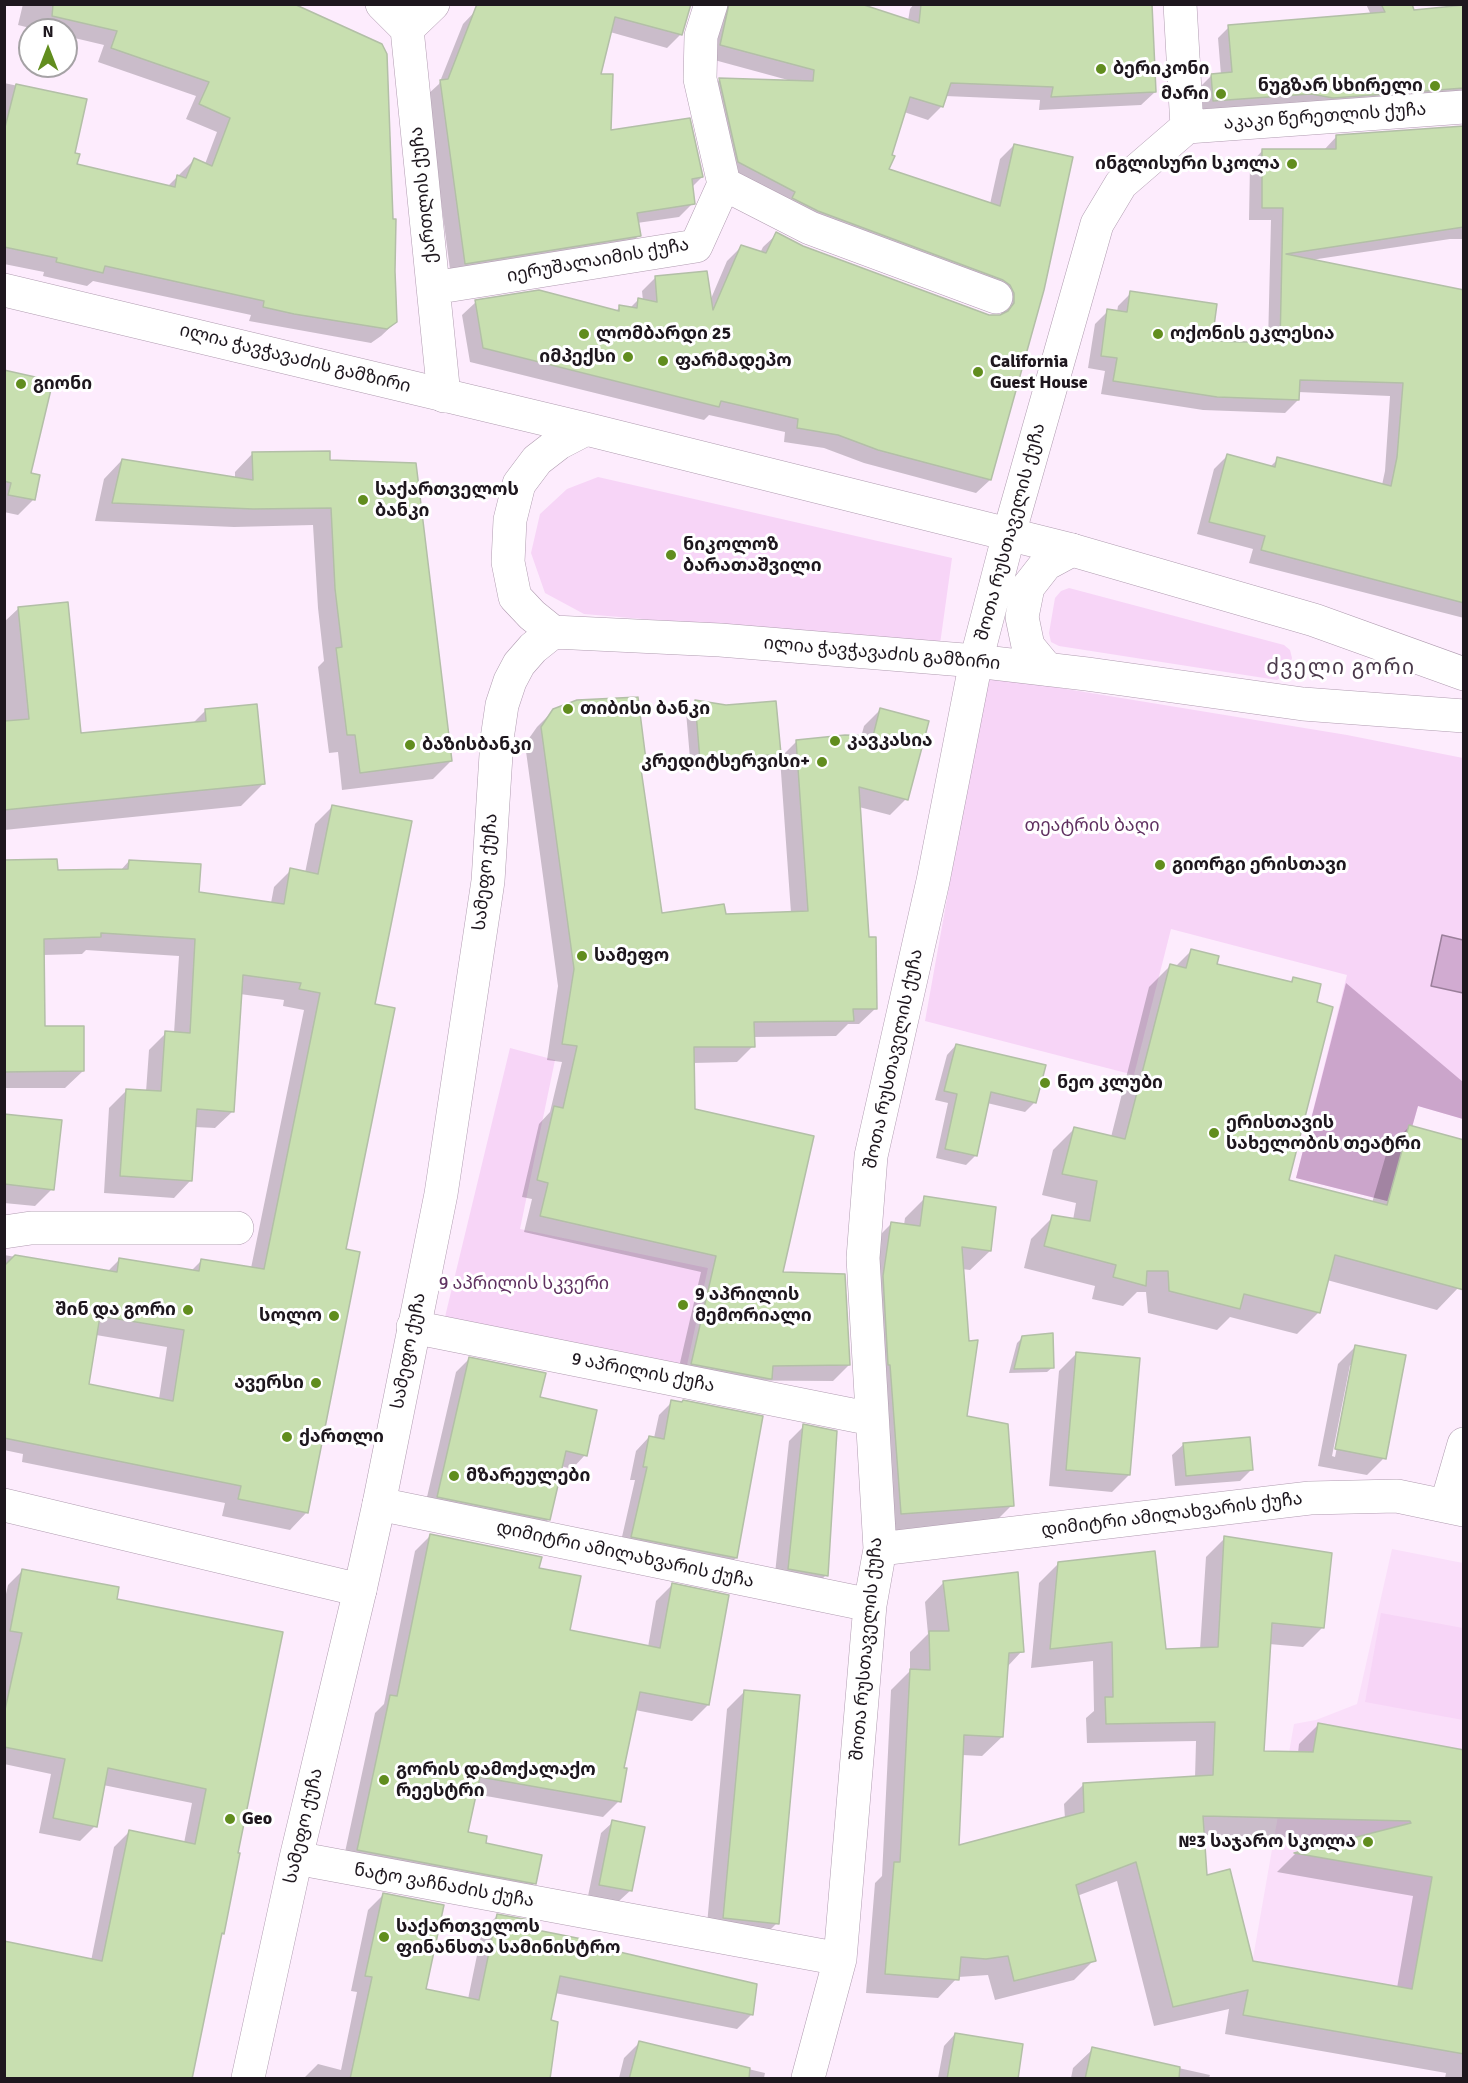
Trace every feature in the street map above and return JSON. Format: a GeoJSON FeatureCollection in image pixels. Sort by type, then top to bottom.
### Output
{"type":"FeatureCollection","features":[{"type":"Feature","properties":{"kind":"street"},"geometry":{"type":"LineString","coordinates":[[382,4],[408,29],[433,4]]}},
{"type":"Feature","properties":{"kind":"street"},"geometry":{"type":"LineString","coordinates":[[711,4],[701,36],[700,79],[724,184],[810,228],[996,297]]}},
{"type":"Feature","properties":{"kind":"street"},"geometry":{"type":"LineString","coordinates":[[1180,4],[1187,127]]}},
{"type":"Feature","properties":{"kind":"street","name":"ქართლის ქუჩა"},"geometry":{"type":"LineString","coordinates":[[408,29],[444,396]]}},
{"type":"Feature","properties":{"kind":"street","name":"აკაკი წერეთლის ქუჩა"},"geometry":{"type":"LineString","coordinates":[[1187,127],[1464,107]]}},
{"type":"Feature","properties":{"kind":"street","name":"შოთა რუსთაველის ქუჩა"},"geometry":{"type":"LineString","coordinates":[[808,2079],[840,1959],[870,1605],[880,1549],[863,1258],[871,1156],[933,881],[976,661],[1009,534],[1097,224],[1121,184],[1187,127]]}},
{"type":"Feature","properties":{"kind":"street","name":"იერუშალაიმის ქუჩა"},"geometry":{"type":"LineString","coordinates":[[433,288],[696,246],[724,184]]}},
{"type":"Feature","properties":{"kind":"street","name":"ილია ჭავჭავაძის გამზირი"},"geometry":{"type":"LineString","coordinates":[[4,290],[586,429],[1072,550],[1314,620],[1464,674]]}},
{"type":"Feature","properties":{"kind":"street"},"geometry":{"type":"LineString","coordinates":[[553,632],[515,597],[508,562],[510,520],[519,484],[537,460],[559,443],[586,429]]}},
{"type":"Feature","properties":{"kind":"street"},"geometry":{"type":"LineString","coordinates":[[1047,669],[1028,646],[1022,617],[1028,587],[1046,564],[1072,550]]}},
{"type":"Feature","properties":{"kind":"street","name":"ილია ჭავჭავაძის გამზირი"},"geometry":{"type":"LineString","coordinates":[[553,632],[720,640],[976,661],[1303,704],[1464,716]]}},
{"type":"Feature","properties":{"kind":"street","name":"სამეფო ქუჩა"},"geometry":{"type":"LineString","coordinates":[[248,2079],[296,1858],[379,1504],[441,1194],[488,881],[497,739],[502,705],[510,681],[519,664],[533,648],[553,632]]}},
{"type":"Feature","properties":{"kind":"street"},"geometry":{"type":"LineString","coordinates":[[4,1232],[31,1228],[237,1228]]}},
{"type":"Feature","properties":{"kind":"street","name":"9 აპრილის ქუჩა"},"geometry":{"type":"LineString","coordinates":[[413,1327],[872,1412]]}},
{"type":"Feature","properties":{"kind":"street"},"geometry":{"type":"LineString","coordinates":[[1455,1508],[1464,1444]]}},
{"type":"Feature","properties":{"kind":"street","name":"დიმიტრი ამილახვარის ქუჩა"},"geometry":{"type":"LineString","coordinates":[[880,1549],[1310,1498],[1397,1496],[1455,1508]]}},
{"type":"Feature","properties":{"kind":"street"},"geometry":{"type":"LineString","coordinates":[[4,1504],[360,1590]]}},
{"type":"Feature","properties":{"kind":"street","name":"დიმიტრი ამილახვარის ქუჩა"},"geometry":{"type":"LineString","coordinates":[[379,1504],[870,1605]]}},
{"type":"Feature","properties":{"kind":"street","name":"ნატო ვაჩნაძის ქუჩა"},"geometry":{"type":"LineString","coordinates":[[296,1858],[840,1959]]}},
{"type":"Feature","properties":{"kind":"shaded area"},"geometry":{"type":"Polygon","coordinates":[[[1442,935],[1463,940],[1463,993],[1431,986],[1442,935]]]}},
{"type":"Feature","properties":{"kind":"shaded area"},"geometry":{"type":"Polygon","coordinates":[[[1346,983],[1463,1082],[1463,1119],[1418,1106],[1391,1202],[1296,1178],[1346,983]]]}},
{"type":"Feature","properties":{"kind":"shaded area","name":"№3 საჯარო სკოლა"},"geometry":{"type":"Polygon","coordinates":[[[1392,1549],[1463,1563],[1463,2054],[1243,2015],[1294,1724],[1316,1720],[1357,1704],[1392,1549]]]}},
{"type":"Feature","properties":{"kind":"green space"},"geometry":{"type":"Polygon","coordinates":[[[598,477],[952,558],[940,644],[584,614],[545,593],[531,553],[540,514],[567,489],[598,477]]]}},
{"type":"Feature","properties":{"kind":"green space"},"geometry":{"type":"Polygon","coordinates":[[[1069,588],[1284,645],[1290,650],[1292,658],[1289,668],[1277,680],[1059,646],[1051,642],[1049,633],[1055,598],[1061,591],[1069,588]]]}},
{"type":"Feature","properties":{"kind":"green space","name":"თეატრის ბაღი"},"geometry":{"type":"Polygon","coordinates":[[[987,676],[1347,735],[1463,758],[1463,1119],[1418,1106],[1391,1202],[1296,1178],[1347,975],[1171,929],[1134,1075],[925,1021],[987,676]]]}},
{"type":"Feature","properties":{"kind":"green space","name":"9 აპრილის სკვერი"},"geometry":{"type":"Polygon","coordinates":[[[510,1048],[555,1060],[520,1229],[708,1268],[686,1370],[444,1321],[510,1048]]]}},
{"type":"Feature","properties":{"kind":"green space"},"geometry":{"type":"Polygon","coordinates":[[[1381,1613],[1463,1628],[1463,1720],[1365,1702],[1381,1613]]]}},
{"type":"Feature","properties":{"kind":"building"},"geometry":{"type":"Polygon","coordinates":[[[53,4],[294,4],[382,44],[387,54],[393,219],[396,219],[397,322],[387,329],[294,314],[263,307],[264,301],[105,266],[103,273],[56,262],[57,258],[4,247],[4,131],[16,84],[87,99],[75,153],[80,154],[77,164],[175,187],[177,175],[186,178],[194,158],[212,166],[230,118],[199,104],[209,82],[111,48],[117,31],[78,22],[78,18],[52,16],[53,4]]]}},
{"type":"Feature","properties":{"kind":"building"},"geometry":{"type":"Polygon","coordinates":[[[477,4],[691,4],[682,35],[615,17],[601,74],[613,74],[611,130],[690,118],[703,177],[692,179],[695,204],[637,213],[641,236],[465,264],[440,80],[448,79],[477,4]]]}},
{"type":"Feature","properties":{"kind":"building"},"geometry":{"type":"Polygon","coordinates":[[[729,4],[861,4],[919,23],[921,4],[1152,4],[1156,92],[1051,97],[1053,87],[951,83],[943,107],[910,97],[892,155],[895,156],[889,169],[1000,206],[1014,144],[1073,157],[1044,290],[991,480],[878,450],[838,435],[797,428],[798,419],[721,401],[719,407],[483,348],[475,300],[539,290],[619,311],[619,305],[637,308],[638,298],[657,302],[655,276],[707,271],[713,310],[741,245],[766,253],[776,232],[803,246],[989,315],[1000,315],[1008,311],[1014,303],[1014,293],[1010,285],[1003,280],[818,211],[792,198],[795,192],[738,162],[719,78],[813,81],[814,70],[720,45],[729,4]]]}},
{"type":"Feature","properties":{"kind":"building"},"geometry":{"type":"Polygon","coordinates":[[[1381,4],[1412,4],[1414,10],[1464,5],[1464,88],[1333,98],[1311,94],[1213,101],[1211,74],[1232,72],[1228,25],[1385,12],[1381,4]]]}},
{"type":"Feature","properties":{"kind":"building"},"geometry":{"type":"Polygon","coordinates":[[[1464,126],[1464,227],[1286,254],[1464,290],[1464,603],[1261,550],[1265,536],[1209,522],[1227,454],[1275,467],[1277,457],[1391,486],[1397,457],[1403,383],[1300,380],[1299,400],[1217,397],[1113,381],[1117,358],[1101,356],[1107,309],[1127,312],[1130,291],[1217,304],[1212,341],[1280,343],[1283,208],[1262,208],[1262,149],[1336,149],[1336,135],[1464,126]]]}},
{"type":"Feature","properties":{"kind":"building"},"geometry":{"type":"Polygon","coordinates":[[[4,370],[53,381],[31,473],[40,475],[35,500],[8,495],[11,483],[4,481],[4,370]]]}},
{"type":"Feature","properties":{"kind":"building"},"geometry":{"type":"Polygon","coordinates":[[[330,451],[330,460],[416,463],[452,761],[360,773],[355,735],[347,735],[336,648],[342,647],[335,589],[331,508],[253,509],[112,503],[122,459],[253,480],[252,452],[330,451]]]}},
{"type":"Feature","properties":{"kind":"building"},"geometry":{"type":"Polygon","coordinates":[[[68,602],[81,733],[206,721],[205,709],[257,704],[265,784],[4,810],[4,721],[29,719],[18,607],[68,602]]]}},
{"type":"Feature","properties":{"kind":"building"},"geometry":{"type":"Polygon","coordinates":[[[638,697],[647,768],[641,769],[662,913],[724,904],[726,914],[808,911],[796,740],[845,735],[873,736],[880,708],[929,721],[908,800],[859,787],[869,937],[876,937],[877,1009],[853,1009],[854,1021],[754,1022],[755,1047],[694,1047],[695,1109],[814,1136],[783,1272],[845,1274],[850,1365],[773,1366],[772,1379],[770,1379],[691,1364],[716,1256],[540,1216],[548,1183],[537,1180],[554,1106],[563,1108],[577,1046],[562,1044],[574,969],[541,727],[553,709],[577,700],[638,697]]]}},
{"type":"Feature","properties":{"kind":"building"},"geometry":{"type":"Polygon","coordinates":[[[695,700],[726,705],[776,701],[781,754],[700,761],[695,700]]]}},
{"type":"Feature","properties":{"kind":"building"},"geometry":{"type":"Polygon","coordinates":[[[332,805],[412,821],[375,1004],[395,1008],[346,1249],[360,1252],[308,1513],[238,1499],[241,1486],[4,1438],[4,1266],[15,1255],[117,1272],[119,1258],[199,1271],[201,1259],[264,1269],[320,993],[299,989],[301,983],[243,975],[234,1112],[197,1109],[192,1181],[120,1176],[126,1089],[161,1091],[165,1031],[190,1033],[195,939],[101,933],[101,937],[44,939],[45,1026],[84,1026],[84,1071],[4,1072],[4,860],[57,859],[58,870],[128,869],[129,860],[201,864],[199,892],[284,904],[290,868],[318,874],[332,805]],[[100,1316],[89,1384],[173,1401],[184,1330],[100,1316]]]}},
{"type":"Feature","properties":{"kind":"building","name":"ერისთავის სახელობის თეატრი"},"geometry":{"type":"Polygon","coordinates":[[[1191,949],[1219,956],[1217,964],[1292,982],[1293,977],[1321,984],[1317,1002],[1333,1007],[1289,1180],[1387,1205],[1409,1125],[1464,1140],[1464,1290],[1335,1255],[1320,1313],[1244,1294],[1240,1309],[1169,1291],[1168,1271],[1147,1271],[1146,1286],[1113,1277],[1116,1265],[1044,1246],[1052,1215],[1090,1221],[1097,1181],[1062,1174],[1074,1127],[1125,1139],[1170,964],[1186,968],[1191,949]]]}},
{"type":"Feature","properties":{"kind":"building"},"geometry":{"type":"Polygon","coordinates":[[[956,1044],[1046,1065],[1036,1103],[991,1092],[977,1156],[945,1149],[957,1094],[944,1091],[956,1044]]]}},
{"type":"Feature","properties":{"kind":"building"},"geometry":{"type":"Polygon","coordinates":[[[4,1114],[62,1120],[54,1190],[4,1184],[4,1114]]]}},
{"type":"Feature","properties":{"kind":"building"},"geometry":{"type":"Polygon","coordinates":[[[924,1196],[996,1207],[991,1251],[962,1247],[969,1341],[978,1340],[967,1416],[1008,1424],[1014,1506],[901,1514],[883,1276],[891,1222],[920,1226],[924,1196]]]}},
{"type":"Feature","properties":{"kind":"building"},"geometry":{"type":"Polygon","coordinates":[[[1053,1333],[1054,1368],[1014,1369],[1022,1336],[1053,1333]]]}},
{"type":"Feature","properties":{"kind":"building"},"geometry":{"type":"Polygon","coordinates":[[[1355,1345],[1406,1355],[1386,1459],[1335,1449],[1355,1345]]]}},
{"type":"Feature","properties":{"kind":"building"},"geometry":{"type":"Polygon","coordinates":[[[1076,1352],[1140,1358],[1130,1475],[1066,1470],[1076,1352]]]}},
{"type":"Feature","properties":{"kind":"building"},"geometry":{"type":"Polygon","coordinates":[[[469,1357],[546,1373],[540,1397],[597,1410],[587,1456],[566,1451],[550,1520],[437,1497],[469,1357]]]}},
{"type":"Feature","properties":{"kind":"building"},"geometry":{"type":"Polygon","coordinates":[[[671,1400],[682,1402],[683,1400],[763,1416],[737,1558],[631,1537],[647,1467],[643,1467],[649,1436],[664,1439],[671,1400]]]}},
{"type":"Feature","properties":{"kind":"building"},"geometry":{"type":"Polygon","coordinates":[[[803,1424],[837,1431],[828,1576],[788,1569],[803,1424]]]}},
{"type":"Feature","properties":{"kind":"building"},"geometry":{"type":"Polygon","coordinates":[[[1250,1437],[1253,1470],[1186,1476],[1183,1443],[1250,1437]]]}},
{"type":"Feature","properties":{"kind":"building"},"geometry":{"type":"Polygon","coordinates":[[[430,1534],[542,1557],[539,1568],[581,1576],[570,1630],[660,1648],[672,1583],[729,1595],[709,1705],[640,1692],[624,1768],[627,1768],[621,1802],[480,1777],[468,1832],[487,1836],[486,1843],[542,1855],[536,1884],[357,1850],[390,1695],[397,1696],[430,1534]]]}},
{"type":"Feature","properties":{"kind":"building"},"geometry":{"type":"Polygon","coordinates":[[[1224,1536],[1332,1553],[1324,1628],[1272,1623],[1264,1751],[1313,1752],[1318,1723],[1464,1750],[1464,2054],[1243,2015],[1248,1990],[1173,2007],[1136,1862],[1076,1885],[1096,1961],[1014,1981],[1008,1956],[986,1959],[961,1957],[959,1980],[885,1974],[894,1862],[900,1862],[910,1669],[930,1670],[929,1631],[949,1631],[943,1581],[1018,1572],[1024,1652],[1009,1653],[1003,1737],[964,1735],[959,1845],[1084,1812],[1083,1783],[1213,1775],[1215,1722],[1106,1724],[1105,1697],[1113,1697],[1112,1642],[1050,1649],[1058,1562],[1155,1551],[1166,1649],[1218,1647],[1224,1536]],[[1203,1816],[1207,1875],[1230,1869],[1253,1961],[1412,1989],[1432,1877],[1294,1853],[1411,1823],[1410,1821],[1203,1816]]]}},
{"type":"Feature","properties":{"kind":"building"},"geometry":{"type":"Polygon","coordinates":[[[22,1569],[119,1587],[117,1599],[283,1632],[224,1934],[222,1933],[192,2079],[4,2079],[4,1941],[102,1961],[129,1830],[195,1844],[206,1789],[108,1768],[97,1827],[53,1818],[65,1759],[4,1747],[4,1714],[22,1633],[10,1631],[22,1569]]]}},
{"type":"Feature","properties":{"kind":"building"},"geometry":{"type":"Polygon","coordinates":[[[744,1690],[800,1695],[779,1924],[723,1918],[744,1690]]]}},
{"type":"Feature","properties":{"kind":"building"},"geometry":{"type":"Polygon","coordinates":[[[612,1820],[645,1827],[632,1891],[599,1885],[612,1820]]]}},
{"type":"Feature","properties":{"kind":"building"},"geometry":{"type":"Polygon","coordinates":[[[383,1893],[444,1905],[426,1989],[479,2000],[497,1914],[529,1920],[527,1928],[582,1939],[581,1943],[757,1984],[753,2015],[560,1976],[551,2020],[558,2022],[550,2079],[350,2079],[372,1977],[365,1976],[383,1893]]]}},
{"type":"Feature","properties":{"kind":"building"},"geometry":{"type":"Polygon","coordinates":[[[955,2033],[1023,2044],[1018,2079],[947,2079],[955,2033]]]}},
{"type":"Feature","properties":{"kind":"building"},"geometry":{"type":"Polygon","coordinates":[[[639,2041],[750,2068],[749,2079],[629,2079],[639,2041]]]}},
{"type":"Feature","properties":{"kind":"building"},"geometry":{"type":"Polygon","coordinates":[[[1092,2047],[1180,2067],[1179,2079],[1085,2079],[1092,2047]]]}},
{"type":"Feature","properties":{"kind":"place","name":"ბერიკონი"},"geometry":{"type":"Point","coordinates":[1101,69]}},
{"type":"Feature","properties":{"kind":"place","name":"ნუგზარ სხირელი"},"geometry":{"type":"Point","coordinates":[1435,86]}},
{"type":"Feature","properties":{"kind":"place","name":"მარი"},"geometry":{"type":"Point","coordinates":[1221,94]}},
{"type":"Feature","properties":{"kind":"place","name":"ინგლისური სკოლა"},"geometry":{"type":"Point","coordinates":[1292,164]}},
{"type":"Feature","properties":{"kind":"place","name":"ლომბარდი 25"},"geometry":{"type":"Point","coordinates":[584,334]}},
{"type":"Feature","properties":{"kind":"place","name":"ოქონის ეკლესია"},"geometry":{"type":"Point","coordinates":[1158,334]}},
{"type":"Feature","properties":{"kind":"place","name":"იმპექსი"},"geometry":{"type":"Point","coordinates":[628,357]}},
{"type":"Feature","properties":{"kind":"place","name":"ფარმადეპო"},"geometry":{"type":"Point","coordinates":[663,361]}},
{"type":"Feature","properties":{"kind":"place","name":"California Guest House"},"geometry":{"type":"Point","coordinates":[978,372]}},
{"type":"Feature","properties":{"kind":"place","name":"გიონი"},"geometry":{"type":"Point","coordinates":[21,384]}},
{"type":"Feature","properties":{"kind":"place","name":"საქართველოს ბანკი"},"geometry":{"type":"Point","coordinates":[363,500]}},
{"type":"Feature","properties":{"kind":"place","name":"ნიკოლოზ ბარათაშვილი"},"geometry":{"type":"Point","coordinates":[671,555]}},
{"type":"Feature","properties":{"kind":"place","name":"თიბისი ბანკი"},"geometry":{"type":"Point","coordinates":[568,709]}},
{"type":"Feature","properties":{"kind":"place","name":"კავკასია"},"geometry":{"type":"Point","coordinates":[835,741]}},
{"type":"Feature","properties":{"kind":"place","name":"ბაზისბანკი"},"geometry":{"type":"Point","coordinates":[410,745]}},
{"type":"Feature","properties":{"kind":"place","name":"კრედიტსერვისი+"},"geometry":{"type":"Point","coordinates":[822,762]}},
{"type":"Feature","properties":{"kind":"place","name":"გიორგი ერისთავი"},"geometry":{"type":"Point","coordinates":[1160,865]}},
{"type":"Feature","properties":{"kind":"place","name":"სამეფო"},"geometry":{"type":"Point","coordinates":[582,956]}},
{"type":"Feature","properties":{"kind":"place","name":"ნეო კლუბი"},"geometry":{"type":"Point","coordinates":[1045,1083]}},
{"type":"Feature","properties":{"kind":"place","name":"ერისთავის სახელობის თეატრი"},"geometry":{"type":"Point","coordinates":[1214,1133]}},
{"type":"Feature","properties":{"kind":"place","name":"9 აპრილის მემორიალი"},"geometry":{"type":"Point","coordinates":[683,1305]}},
{"type":"Feature","properties":{"kind":"place","name":"შინ და გორი"},"geometry":{"type":"Point","coordinates":[188,1310]}},
{"type":"Feature","properties":{"kind":"place","name":"სოლო"},"geometry":{"type":"Point","coordinates":[334,1316]}},
{"type":"Feature","properties":{"kind":"place","name":"ავერსი"},"geometry":{"type":"Point","coordinates":[316,1383]}},
{"type":"Feature","properties":{"kind":"place","name":"ქართლი"},"geometry":{"type":"Point","coordinates":[287,1437]}},
{"type":"Feature","properties":{"kind":"place","name":"მზარეულები"},"geometry":{"type":"Point","coordinates":[454,1476]}},
{"type":"Feature","properties":{"kind":"place","name":"გორის დამოქალაქო რეესტრი"},"geometry":{"type":"Point","coordinates":[384,1780]}},
{"type":"Feature","properties":{"kind":"place","name":"Geo"},"geometry":{"type":"Point","coordinates":[230,1819]}},
{"type":"Feature","properties":{"kind":"place","name":"№3 საჯარო სკოლა"},"geometry":{"type":"Point","coordinates":[1368,1842]}},
{"type":"Feature","properties":{"kind":"place","name":"საქართველოს ფინანსთა სამინისტრო"},"geometry":{"type":"Point","coordinates":[384,1937]}},
{"type":"Feature","properties":{"kind":"district","name":"ძველი გორი"},"geometry":{"type":"Point","coordinates":[1341,668]}}]}
